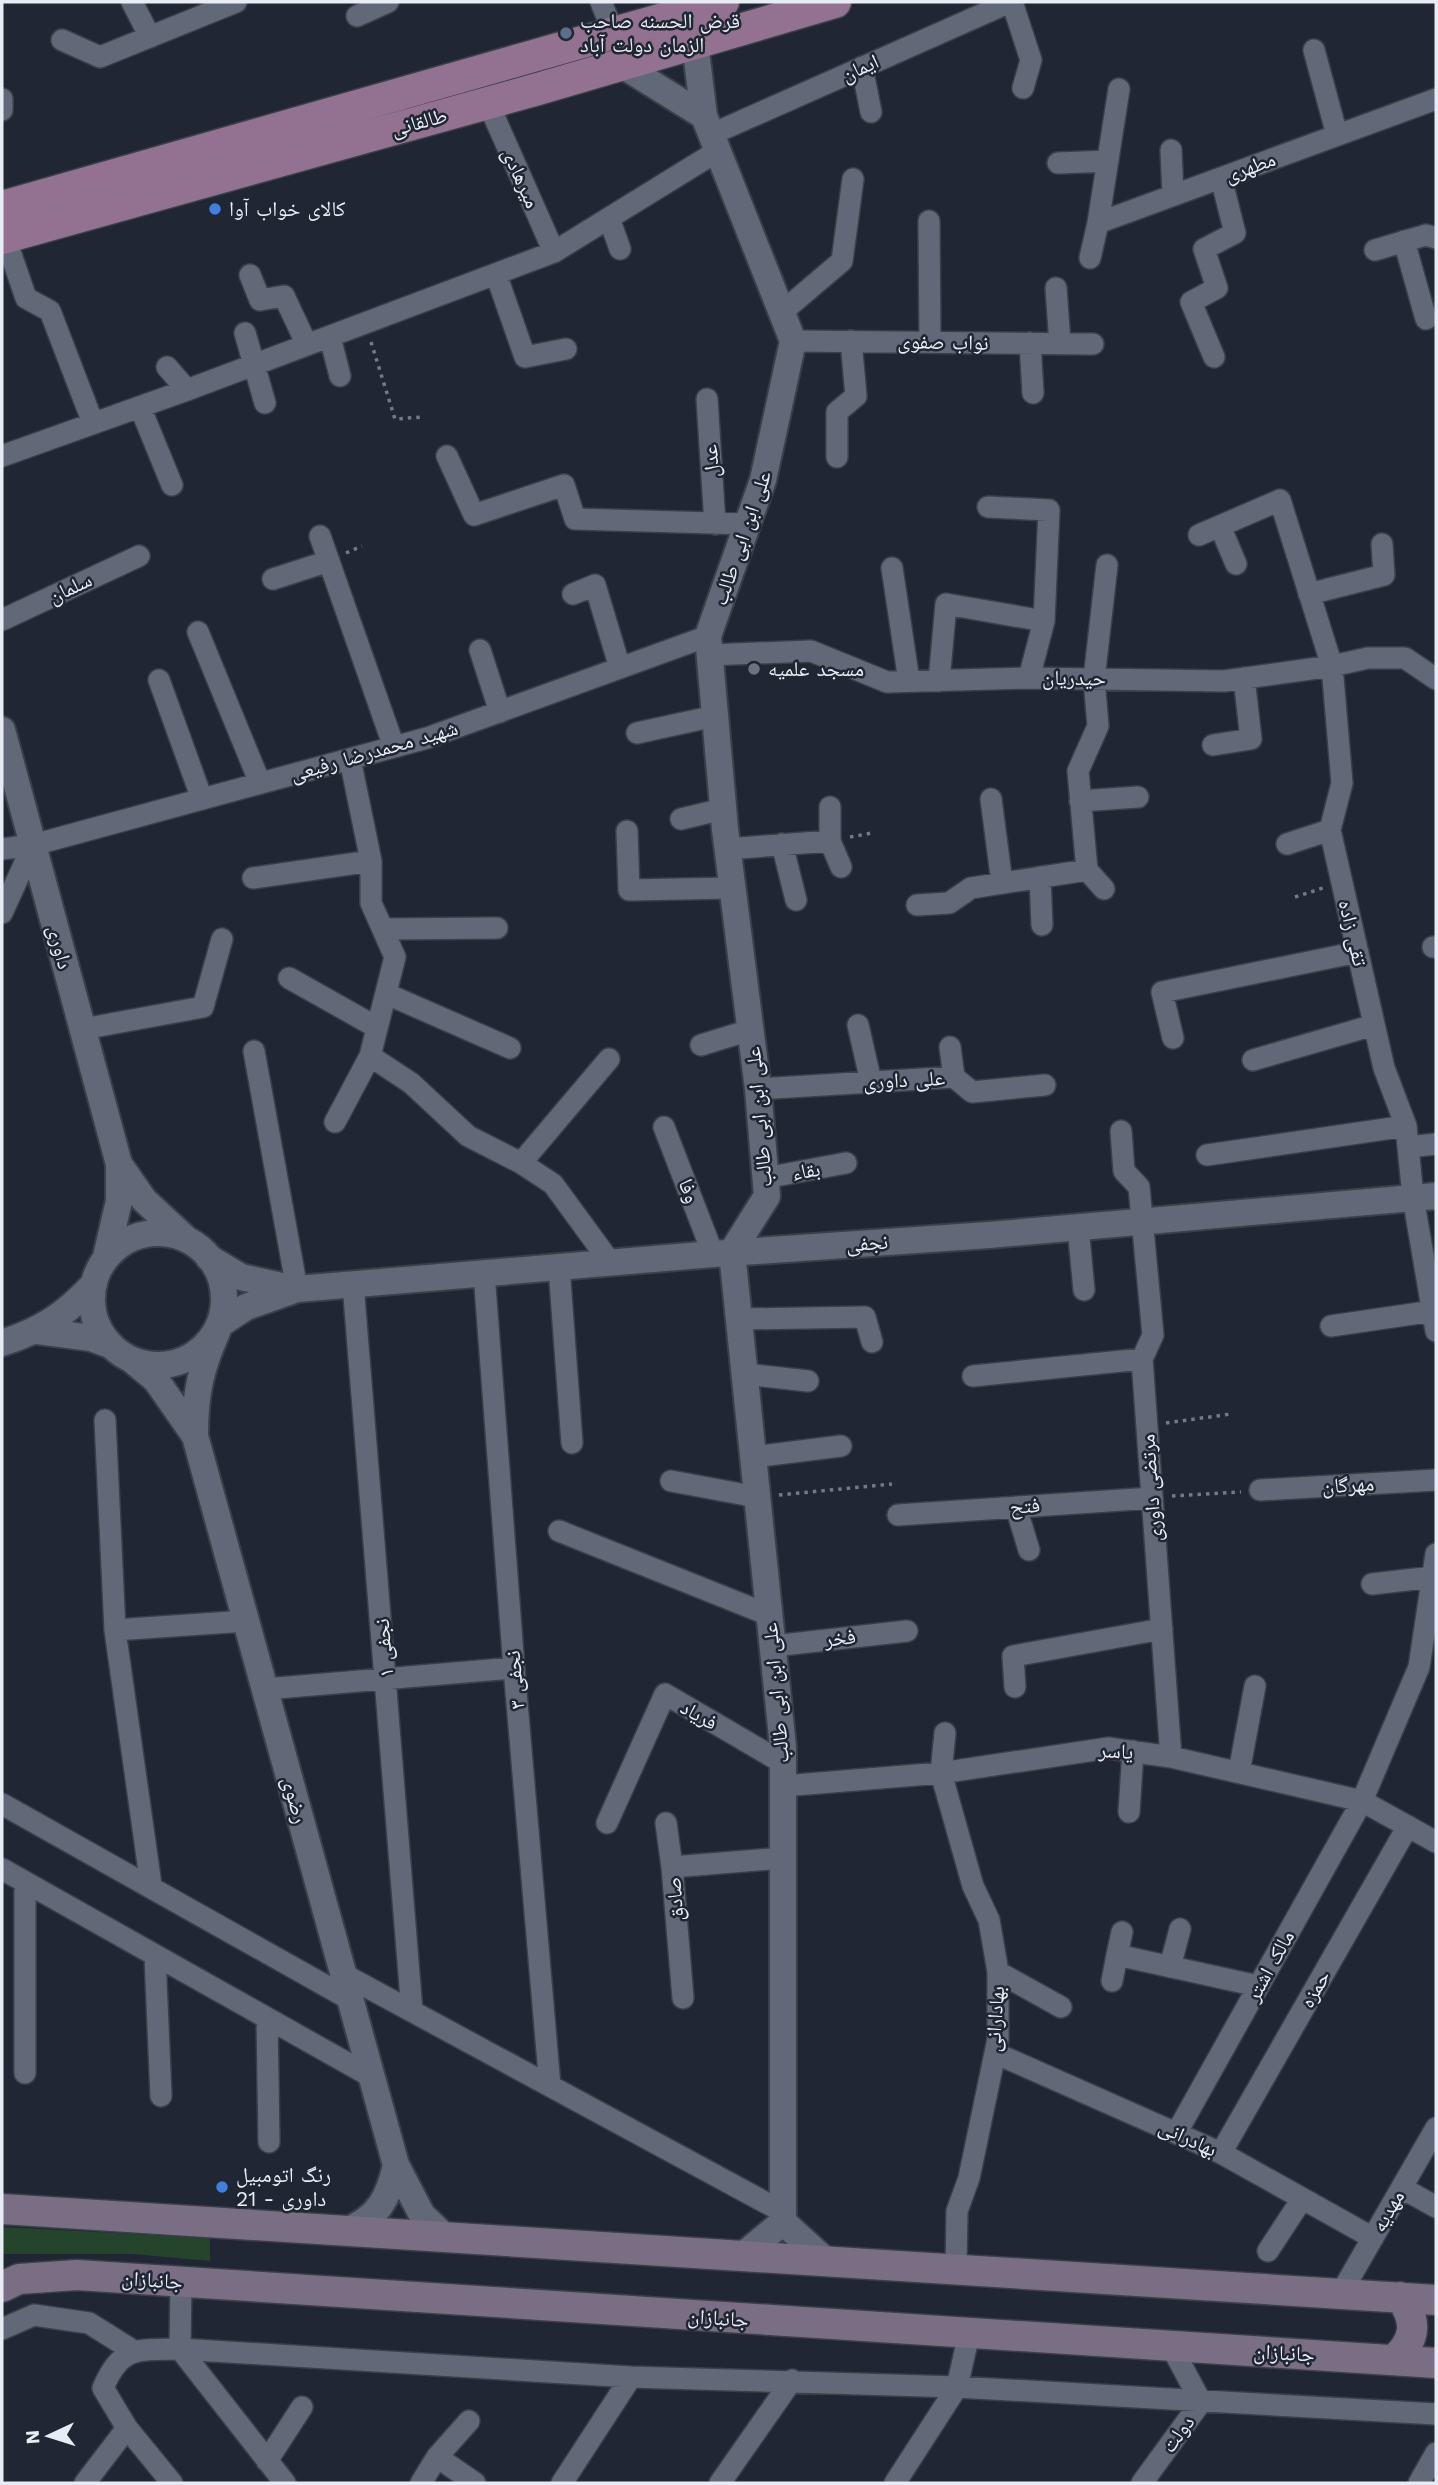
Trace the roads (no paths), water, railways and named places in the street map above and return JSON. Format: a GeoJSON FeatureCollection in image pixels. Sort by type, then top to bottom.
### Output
{"type":"FeatureCollection","features":[{"type":"Feature","properties":{"kind":"main road","name":"طالقانی"},"geometry":{"type":"LineString","coordinates":[[3,227],[488,103],[835,2]]}},
{"type":"Feature","properties":{"kind":"main road","name":"طالقانی"},"geometry":{"type":"LineString","coordinates":[[3,227],[717,3]]}},
{"type":"Feature","properties":{"kind":"main road"},"geometry":{"type":"LineString","coordinates":[[2,2209],[1436,2300]]}},
{"type":"Feature","properties":{"kind":"main road","name":"جانبازان"},"geometry":{"type":"LineString","coordinates":[[2,2287],[19,2279],[77,2275],[1436,2362]]}},
{"type":"Feature","properties":{"kind":"main road"},"geometry":{"type":"LineString","coordinates":[[1394,2360],[1408,2347],[1414,2330],[1411,2312],[1400,2297]]}},
{"type":"Feature","properties":{"kind":"street"},"geometry":{"type":"LineString","coordinates":[[132,2],[150,37]]}},
{"type":"Feature","properties":{"kind":"street"},"geometry":{"type":"LineString","coordinates":[[62,40],[100,57],[236,2]]}},
{"type":"Feature","properties":{"kind":"street"},"geometry":{"type":"LineString","coordinates":[[357,16],[388,2]]}},
{"type":"Feature","properties":{"kind":"street"},"geometry":{"type":"LineString","coordinates":[[601,2],[614,34]]}},
{"type":"Feature","properties":{"kind":"street"},"geometry":{"type":"LineString","coordinates":[[1011,2],[1031,60],[1023,88]]}},
{"type":"Feature","properties":{"kind":"street","name":"ایمان"},"geometry":{"type":"LineString","coordinates":[[2,456],[255,365],[554,252],[609,218],[710,134],[1011,2]]}},
{"type":"Feature","properties":{"kind":"street"},"geometry":{"type":"LineString","coordinates":[[695,43],[710,134],[793,341]]}},
{"type":"Feature","properties":{"kind":"street"},"geometry":{"type":"LineString","coordinates":[[1314,50],[1337,135]]}},
{"type":"Feature","properties":{"kind":"street"},"geometry":{"type":"LineString","coordinates":[[622,65],[710,134]]}},
{"type":"Feature","properties":{"kind":"street"},"geometry":{"type":"LineString","coordinates":[[862,67],[871,113]]}},
{"type":"Feature","properties":{"kind":"street"},"geometry":{"type":"LineString","coordinates":[[1090,258],[1119,89]]}},
{"type":"Feature","properties":{"kind":"street"},"geometry":{"type":"LineString","coordinates":[[2,99],[2,110]]}},
{"type":"Feature","properties":{"kind":"street","name":"مطهری"},"geometry":{"type":"LineString","coordinates":[[1098,223],[1436,99]]}},
{"type":"Feature","properties":{"kind":"street","name":"میرهادی"},"geometry":{"type":"LineString","coordinates":[[488,103],[554,252]]}},
{"type":"Feature","properties":{"kind":"street"},"geometry":{"type":"LineString","coordinates":[[1171,150],[1173,195]]}},
{"type":"Feature","properties":{"kind":"street"},"geometry":{"type":"LineString","coordinates":[[1058,163],[1108,161]]}},
{"type":"Feature","properties":{"kind":"street"},"geometry":{"type":"LineString","coordinates":[[1213,357],[1191,302],[1217,288],[1204,249],[1235,233],[1221,178]]}},
{"type":"Feature","properties":{"kind":"street"},"geometry":{"type":"LineString","coordinates":[[782,312],[842,261],[853,179]]}},
{"type":"Feature","properties":{"kind":"street"},"geometry":{"type":"LineString","coordinates":[[609,218],[620,249]]}},
{"type":"Feature","properties":{"kind":"street"},"geometry":{"type":"LineString","coordinates":[[929,221],[930,342]]}},
{"type":"Feature","properties":{"kind":"street"},"geometry":{"type":"LineString","coordinates":[[3,227],[26,298],[50,311],[93,424]]}},
{"type":"Feature","properties":{"kind":"street"},"geometry":{"type":"LineString","coordinates":[[1375,250],[1426,235],[1436,238]]}},
{"type":"Feature","properties":{"kind":"street"},"geometry":{"type":"LineString","coordinates":[[1404,241],[1426,319]]}},
{"type":"Feature","properties":{"kind":"street"},"geometry":{"type":"LineString","coordinates":[[496,274],[525,356],[566,349]]}},
{"type":"Feature","properties":{"kind":"street"},"geometry":{"type":"LineString","coordinates":[[250,275],[260,300],[284,296],[307,345]]}},
{"type":"Feature","properties":{"kind":"street"},"geometry":{"type":"LineString","coordinates":[[1056,288],[1060,344]]}},
{"type":"Feature","properties":{"kind":"street"},"geometry":{"type":"LineString","coordinates":[[245,333],[265,403]]}},
{"type":"Feature","properties":{"kind":"street"},"geometry":{"type":"LineString","coordinates":[[330,337],[340,376]]}},
{"type":"Feature","properties":{"kind":"street","name":"نواب صفوی"},"geometry":{"type":"LineString","coordinates":[[793,341],[1093,344]]}},
{"type":"Feature","properties":{"kind":"street","name":"علی ابن ابی طالب"},"geometry":{"type":"LineString","coordinates":[[783,2217],[783,1775],[773,1646],[739,1319],[723,1253],[767,1196],[758,1089],[727,849],[709,646],[763,480],[793,341]]}},
{"type":"Feature","properties":{"kind":"street"},"geometry":{"type":"LineString","coordinates":[[837,457],[837,412],[856,396],[850,341]]}},
{"type":"Feature","properties":{"kind":"street"},"geometry":{"type":"LineString","coordinates":[[1030,343],[1033,393]]}},
{"type":"Feature","properties":{"kind":"street"},"geometry":{"type":"LineString","coordinates":[[167,367],[187,390]]}},
{"type":"Feature","properties":{"kind":"street","name":"عدل"},"geometry":{"type":"LineString","coordinates":[[707,399],[715,524]]}},
{"type":"Feature","properties":{"kind":"street"},"geometry":{"type":"LineString","coordinates":[[140,407],[172,485]]}},
{"type":"Feature","properties":{"kind":"street"},"geometry":{"type":"LineString","coordinates":[[447,456],[474,515],[564,485],[575,519],[748,524]]}},
{"type":"Feature","properties":{"kind":"street","name":"تقی زاده"},"geometry":{"type":"LineString","coordinates":[[1220,526],[1280,500],[1332,666],[1342,783],[1330,830],[1384,1068],[1425,1196],[1434,1321]]}},
{"type":"Feature","properties":{"kind":"street"},"geometry":{"type":"LineString","coordinates":[[988,507],[1049,510],[1044,621],[1029,678]]}},
{"type":"Feature","properties":{"kind":"street"},"geometry":{"type":"LineString","coordinates":[[1199,535],[1220,526],[1236,564]]}},
{"type":"Feature","properties":{"kind":"street"},"geometry":{"type":"LineString","coordinates":[[320,536],[394,747]]}},
{"type":"Feature","properties":{"kind":"street"},"geometry":{"type":"LineString","coordinates":[[1309,594],[1384,575],[1382,544]]}},
{"type":"Feature","properties":{"kind":"street","name":"سلمان"},"geometry":{"type":"LineString","coordinates":[[2,620],[139,556]]}},
{"type":"Feature","properties":{"kind":"street"},"geometry":{"type":"LineString","coordinates":[[272,579],[329,561]]}},
{"type":"Feature","properties":{"kind":"street"},"geometry":{"type":"LineString","coordinates":[[1104,889],[1087,870],[1078,771],[1098,726],[1094,679],[1107,565]]}},
{"type":"Feature","properties":{"kind":"street"},"geometry":{"type":"LineString","coordinates":[[892,568],[909,681]]}},
{"type":"Feature","properties":{"kind":"street"},"geometry":{"type":"LineString","coordinates":[[573,594],[595,585],[620,668]]}},
{"type":"Feature","properties":{"kind":"street"},"geometry":{"type":"LineString","coordinates":[[939,681],[946,604],[1044,621]]}},
{"type":"Feature","properties":{"kind":"street"},"geometry":{"type":"LineString","coordinates":[[198,632],[260,783]]}},
{"type":"Feature","properties":{"kind":"street","name":"شهید محمدرضا رفیعی"},"geometry":{"type":"LineString","coordinates":[[2,849],[33,845],[394,747],[620,668],[709,646]]}},
{"type":"Feature","properties":{"kind":"street","name":"حیدریان"},"geometry":{"type":"LineString","coordinates":[[709,646],[811,651],[887,682],[1029,678],[1244,678],[1332,666],[1368,657],[1405,658],[1436,679]]}},
{"type":"Feature","properties":{"kind":"street"},"geometry":{"type":"LineString","coordinates":[[480,650],[500,712]]}},
{"type":"Feature","properties":{"kind":"street"},"geometry":{"type":"LineString","coordinates":[[1213,745],[1251,739],[1244,678]]}},
{"type":"Feature","properties":{"kind":"street"},"geometry":{"type":"LineString","coordinates":[[159,680],[202,799]]}},
{"type":"Feature","properties":{"kind":"street"},"geometry":{"type":"LineString","coordinates":[[636,733],[715,716]]}},
{"type":"Feature","properties":{"kind":"street","name":"داوری"},"geometry":{"type":"LineString","coordinates":[[2,730],[119,1164]]}},
{"type":"Feature","properties":{"kind":"street"},"geometry":{"type":"LineString","coordinates":[[335,1122],[370,1056],[395,957],[385,929],[371,903],[372,861],[350,759]]}},
{"type":"Feature","properties":{"kind":"street"},"geometry":{"type":"LineString","coordinates":[[1080,802],[1138,797]]}},
{"type":"Feature","properties":{"kind":"street"},"geometry":{"type":"LineString","coordinates":[[991,799],[1002,883]]}},
{"type":"Feature","properties":{"kind":"street"},"geometry":{"type":"LineString","coordinates":[[830,807],[830,841],[841,867]]}},
{"type":"Feature","properties":{"kind":"street"},"geometry":{"type":"LineString","coordinates":[[681,819],[723,809]]}},
{"type":"Feature","properties":{"kind":"street"},"geometry":{"type":"LineString","coordinates":[[1287,844],[1330,830]]}},
{"type":"Feature","properties":{"kind":"street"},"geometry":{"type":"LineString","coordinates":[[627,831],[629,890],[732,888]]}},
{"type":"Feature","properties":{"kind":"street"},"geometry":{"type":"LineString","coordinates":[[727,849],[830,841]]}},
{"type":"Feature","properties":{"kind":"street"},"geometry":{"type":"LineString","coordinates":[[782,844],[796,900]]}},
{"type":"Feature","properties":{"kind":"street"},"geometry":{"type":"LineString","coordinates":[[2,913],[33,845]]}},
{"type":"Feature","properties":{"kind":"street"},"geometry":{"type":"LineString","coordinates":[[253,878],[372,861]]}},
{"type":"Feature","properties":{"kind":"street"},"geometry":{"type":"LineString","coordinates":[[917,905],[948,903],[971,888],[1087,870]]}},
{"type":"Feature","properties":{"kind":"street"},"geometry":{"type":"LineString","coordinates":[[1040,877],[1042,925]]}},
{"type":"Feature","properties":{"kind":"street"},"geometry":{"type":"LineString","coordinates":[[385,929],[496,928]]}},
{"type":"Feature","properties":{"kind":"street"},"geometry":{"type":"LineString","coordinates":[[83,1029],[203,1007],[222,939]]}},
{"type":"Feature","properties":{"kind":"street"},"geometry":{"type":"LineString","coordinates":[[1173,1038],[1162,992],[1358,952]]}},
{"type":"Feature","properties":{"kind":"street"},"geometry":{"type":"LineString","coordinates":[[289,978],[376,1027]]}},
{"type":"Feature","properties":{"kind":"street"},"geometry":{"type":"LineString","coordinates":[[387,994],[510,1048]]}},
{"type":"Feature","properties":{"kind":"street"},"geometry":{"type":"LineString","coordinates":[[858,1025],[870,1082]]}},
{"type":"Feature","properties":{"kind":"street"},"geometry":{"type":"LineString","coordinates":[[1253,1060],[1374,1026]]}},
{"type":"Feature","properties":{"kind":"street"},"geometry":{"type":"LineString","coordinates":[[701,1045],[750,1030]]}},
{"type":"Feature","properties":{"kind":"street"},"geometry":{"type":"LineString","coordinates":[[950,1047],[954,1077]]}},
{"type":"Feature","properties":{"kind":"street"},"geometry":{"type":"LineString","coordinates":[[254,1051],[297,1289]]}},
{"type":"Feature","properties":{"kind":"street"},"geometry":{"type":"LineString","coordinates":[[370,1056],[411,1083],[468,1136],[521,1163],[553,1184],[610,1262]]}},
{"type":"Feature","properties":{"kind":"street"},"geometry":{"type":"LineString","coordinates":[[521,1163],[609,1059]]}},
{"type":"Feature","properties":{"kind":"street","name":"علی داوری"},"geometry":{"type":"LineString","coordinates":[[758,1089],[954,1077],[972,1092],[1045,1085]]}},
{"type":"Feature","properties":{"kind":"street","name":"وفا"},"geometry":{"type":"LineString","coordinates":[[664,1128],[723,1253]]}},
{"type":"Feature","properties":{"kind":"street","name":"مرتضی داوری"},"geometry":{"type":"LineString","coordinates":[[1121,1131],[1124,1171],[1139,1187],[1153,1335],[1142,1359],[1171,1757]]}},
{"type":"Feature","properties":{"kind":"street"},"geometry":{"type":"LineString","coordinates":[[1207,1155],[1407,1136],[1436,1144]]}},
{"type":"Feature","properties":{"kind":"street"},"geometry":{"type":"LineString","coordinates":[[119,1164],[144,1200],[209,1258],[241,1277],[297,1289]]}},
{"type":"Feature","properties":{"kind":"street"},"geometry":{"type":"LineString","coordinates":[[119,1164],[119,1201],[106,1257],[91,1298],[95,1320],[121,1352],[156,1380],[195,1436]]}},
{"type":"Feature","properties":{"kind":"street","name":"بقاء"},"geometry":{"type":"LineString","coordinates":[[765,1178],[846,1164]]}},
{"type":"Feature","properties":{"kind":"street","name":"نجفی"},"geometry":{"type":"LineString","coordinates":[[297,1289],[723,1253],[1142,1222],[1425,1196]]}},
{"type":"Feature","properties":{"kind":"street"},"geometry":{"type":"LineString","coordinates":[[1078,1227],[1084,1290]]}},
{"type":"Feature","properties":{"kind":"street"},"geometry":{"type":"LineString","coordinates":[[106,1257],[122,1243],[142,1233],[165,1232],[186,1238]]}},
{"type":"Feature","properties":{"kind":"street"},"geometry":{"type":"LineString","coordinates":[[195,1436],[195,1401],[201,1368],[224,1311],[224,1289],[209,1258]]}},
{"type":"Feature","properties":{"kind":"street"},"geometry":{"type":"LineString","coordinates":[[559,1267],[572,1443]]}},
{"type":"Feature","properties":{"kind":"street","name":"نجفی ۳"},"geometry":{"type":"LineString","coordinates":[[484,1273],[550,2086]]}},
{"type":"Feature","properties":{"kind":"street"},"geometry":{"type":"LineString","coordinates":[[2,1343],[37,1331],[77,1302],[94,1284]]}},
{"type":"Feature","properties":{"kind":"street","name":"نجفی ۱"},"geometry":{"type":"LineString","coordinates":[[353,1284],[412,2011]]}},
{"type":"Feature","properties":{"kind":"street"},"geometry":{"type":"LineString","coordinates":[[37,1331],[91,1338],[121,1352],[163,1366],[184,1361],[202,1349],[218,1328],[246,1307],[297,1289]]}},
{"type":"Feature","properties":{"kind":"street"},"geometry":{"type":"LineString","coordinates":[[739,1319],[865,1317],[872,1342]]}},
{"type":"Feature","properties":{"kind":"street"},"geometry":{"type":"LineString","coordinates":[[1331,1326],[1434,1321]]}},
{"type":"Feature","properties":{"kind":"street"},"geometry":{"type":"LineString","coordinates":[[973,1377],[1142,1359]]}},
{"type":"Feature","properties":{"kind":"street"},"geometry":{"type":"LineString","coordinates":[[745,1374],[808,1381]]}},
{"type":"Feature","properties":{"kind":"street"},"geometry":{"type":"LineString","coordinates":[[105,1420],[116,1630],[150,1885]]}},
{"type":"Feature","properties":{"kind":"street","name":"رضوی"},"geometry":{"type":"LineString","coordinates":[[195,1436],[396,2165],[422,2215],[445,2237]]}},
{"type":"Feature","properties":{"kind":"street"},"geometry":{"type":"LineString","coordinates":[[753,1457],[841,1446]]}},
{"type":"Feature","properties":{"kind":"street","name":"مهرگان"},"geometry":{"type":"LineString","coordinates":[[1260,1490],[1436,1480]]}},
{"type":"Feature","properties":{"kind":"street"},"geometry":{"type":"LineString","coordinates":[[671,1481],[757,1497]]}},
{"type":"Feature","properties":{"kind":"street","name":"فتح"},"geometry":{"type":"LineString","coordinates":[[898,1514],[1152,1498]]}},
{"type":"Feature","properties":{"kind":"street"},"geometry":{"type":"LineString","coordinates":[[1016,1507],[1029,1550]]}},
{"type":"Feature","properties":{"kind":"street"},"geometry":{"type":"LineString","coordinates":[[559,1531],[769,1615]]}},
{"type":"Feature","properties":{"kind":"street","name":"مالک اشتر"},"geometry":{"type":"LineString","coordinates":[[1177,2132],[1362,1801],[1419,1667],[1436,1554]]}},
{"type":"Feature","properties":{"kind":"street"},"geometry":{"type":"LineString","coordinates":[[1372,1584],[1433,1577]]}},
{"type":"Feature","properties":{"kind":"street"},"geometry":{"type":"LineString","coordinates":[[116,1630],[246,1621]]}},
{"type":"Feature","properties":{"kind":"street"},"geometry":{"type":"LineString","coordinates":[[1015,1687],[1013,1656],[1162,1629]]}},
{"type":"Feature","properties":{"kind":"street","name":"فخر"},"geometry":{"type":"LineString","coordinates":[[773,1646],[907,1631]]}},
{"type":"Feature","properties":{"kind":"street"},"geometry":{"type":"LineString","coordinates":[[265,1689],[514,1668]]}},
{"type":"Feature","properties":{"kind":"street"},"geometry":{"type":"LineString","coordinates":[[1239,1772],[1255,1686]]}},
{"type":"Feature","properties":{"kind":"street","name":"فریاد"},"geometry":{"type":"LineString","coordinates":[[607,1823],[665,1694],[783,1775]]}},
{"type":"Feature","properties":{"kind":"street","name":"بهادارانی"},"geometry":{"type":"LineString","coordinates":[[944,1732],[941,1773],[973,1886],[989,1920],[998,1972],[998,2039],[969,2178],[957,2211],[956,2269]]}},
{"type":"Feature","properties":{"kind":"street","name":"یاسر"},"geometry":{"type":"LineString","coordinates":[[783,1775],[941,1773],[1108,1748],[1171,1757],[1362,1801],[1436,1842]]}},
{"type":"Feature","properties":{"kind":"street"},"geometry":{"type":"LineString","coordinates":[[1129,1812],[1133,1751]]}},
{"type":"Feature","properties":{"kind":"street"},"geometry":{"type":"LineString","coordinates":[[2,1804],[351,2000]]}},
{"type":"Feature","properties":{"kind":"street"},"geometry":{"type":"LineString","coordinates":[[666,1823],[672,1867]]}},
{"type":"Feature","properties":{"kind":"street","name":"حمزه"},"geometry":{"type":"LineString","coordinates":[[1221,2153],[1408,1826]]}},
{"type":"Feature","properties":{"kind":"street","name":"صادق"},"geometry":{"type":"LineString","coordinates":[[682,1998],[672,1867],[783,1858]]}},
{"type":"Feature","properties":{"kind":"street"},"geometry":{"type":"LineString","coordinates":[[2,1869],[372,2077]]}},
{"type":"Feature","properties":{"kind":"street"},"geometry":{"type":"LineString","coordinates":[[25,1882],[25,2073]]}},
{"type":"Feature","properties":{"kind":"street"},"geometry":{"type":"LineString","coordinates":[[1170,1967],[1181,1929]]}},
{"type":"Feature","properties":{"kind":"street"},"geometry":{"type":"LineString","coordinates":[[1112,1981],[1122,1932]]}},
{"type":"Feature","properties":{"kind":"street"},"geometry":{"type":"LineString","coordinates":[[155,1955],[161,2096]]}},
{"type":"Feature","properties":{"kind":"street"},"geometry":{"type":"LineString","coordinates":[[1117,1955],[1258,1986]]}},
{"type":"Feature","properties":{"kind":"street"},"geometry":{"type":"LineString","coordinates":[[998,1972],[1060,2007]]}},
{"type":"Feature","properties":{"kind":"street"},"geometry":{"type":"LineString","coordinates":[[343,1974],[783,2217],[826,2261]]}},
{"type":"Feature","properties":{"kind":"street"},"geometry":{"type":"LineString","coordinates":[[267,2018],[269,2142]]}},
{"type":"Feature","properties":{"kind":"street","name":"بهادرانی"},"geometry":{"type":"LineString","coordinates":[[995,2053],[1221,2153],[1373,2238]]}},
{"type":"Feature","properties":{"kind":"street","name":"مهدیه"},"geometry":{"type":"LineString","coordinates":[[1341,2293],[1436,2128]]}},
{"type":"Feature","properties":{"kind":"street"},"geometry":{"type":"LineString","coordinates":[[345,2231],[361,2225],[377,2212],[390,2191],[396,2165]]}},
{"type":"Feature","properties":{"kind":"street"},"geometry":{"type":"LineString","coordinates":[[1402,2188],[1436,2207]]}},
{"type":"Feature","properties":{"kind":"street"},"geometry":{"type":"LineString","coordinates":[[1268,2250],[1303,2199]]}},
{"type":"Feature","properties":{"kind":"street"},"geometry":{"type":"LineString","coordinates":[[742,2256],[783,2217]]}},
{"type":"Feature","properties":{"kind":"street"},"geometry":{"type":"LineString","coordinates":[[181,2282],[180,2349],[285,2483]]}},
{"type":"Feature","properties":{"kind":"street"},"geometry":{"type":"LineString","coordinates":[[2,2329],[34,2315],[89,2323],[132,2350],[180,2349],[631,2377],[957,2387],[1436,2414]]}},
{"type":"Feature","properties":{"kind":"street"},"geometry":{"type":"LineString","coordinates":[[895,2483],[957,2387],[969,2334]]}},
{"type":"Feature","properties":{"kind":"street","name":"دولت"},"geometry":{"type":"LineString","coordinates":[[1142,2483],[1201,2402],[1171,2346]]}},
{"type":"Feature","properties":{"kind":"street"},"geometry":{"type":"LineString","coordinates":[[132,2350],[113,2365],[103,2388],[127,2428],[172,2483]]}},
{"type":"Feature","properties":{"kind":"street"},"geometry":{"type":"LineString","coordinates":[[562,2483],[631,2377]]}},
{"type":"Feature","properties":{"kind":"street"},"geometry":{"type":"LineString","coordinates":[[720,2483],[792,2381]]}},
{"type":"Feature","properties":{"kind":"street"},"geometry":{"type":"LineString","coordinates":[[267,2460],[302,2407]]}},
{"type":"Feature","properties":{"kind":"street"},"geometry":{"type":"LineString","coordinates":[[421,2483],[437,2457],[469,2421]]}},
{"type":"Feature","properties":{"kind":"street"},"geometry":{"type":"LineString","coordinates":[[85,2483],[127,2428]]}},
{"type":"Feature","properties":{"kind":"street"},"geometry":{"type":"LineString","coordinates":[[1419,2483],[1436,2453]]}},
{"type":"Feature","properties":{"kind":"street"},"geometry":{"type":"LineString","coordinates":[[437,2457],[475,2483]]}},
{"type":"Feature","properties":{"kind":"place","name":"قرض الحسنه صاحب الزمان دولت آباد"},"geometry":{"type":"Point","coordinates":[566,33]}},
{"type":"Feature","properties":{"kind":"place","name":"کالای خواب آوا"},"geometry":{"type":"Point","coordinates":[215,209]}},
{"type":"Feature","properties":{"kind":"place","name":"مسجد علمیه"},"geometry":{"type":"Point","coordinates":[754,669]}},
{"type":"Feature","properties":{"kind":"place","name":"رنگ اتومبیل 21 - داوری"},"geometry":{"type":"Point","coordinates":[222,2187]}}]}
